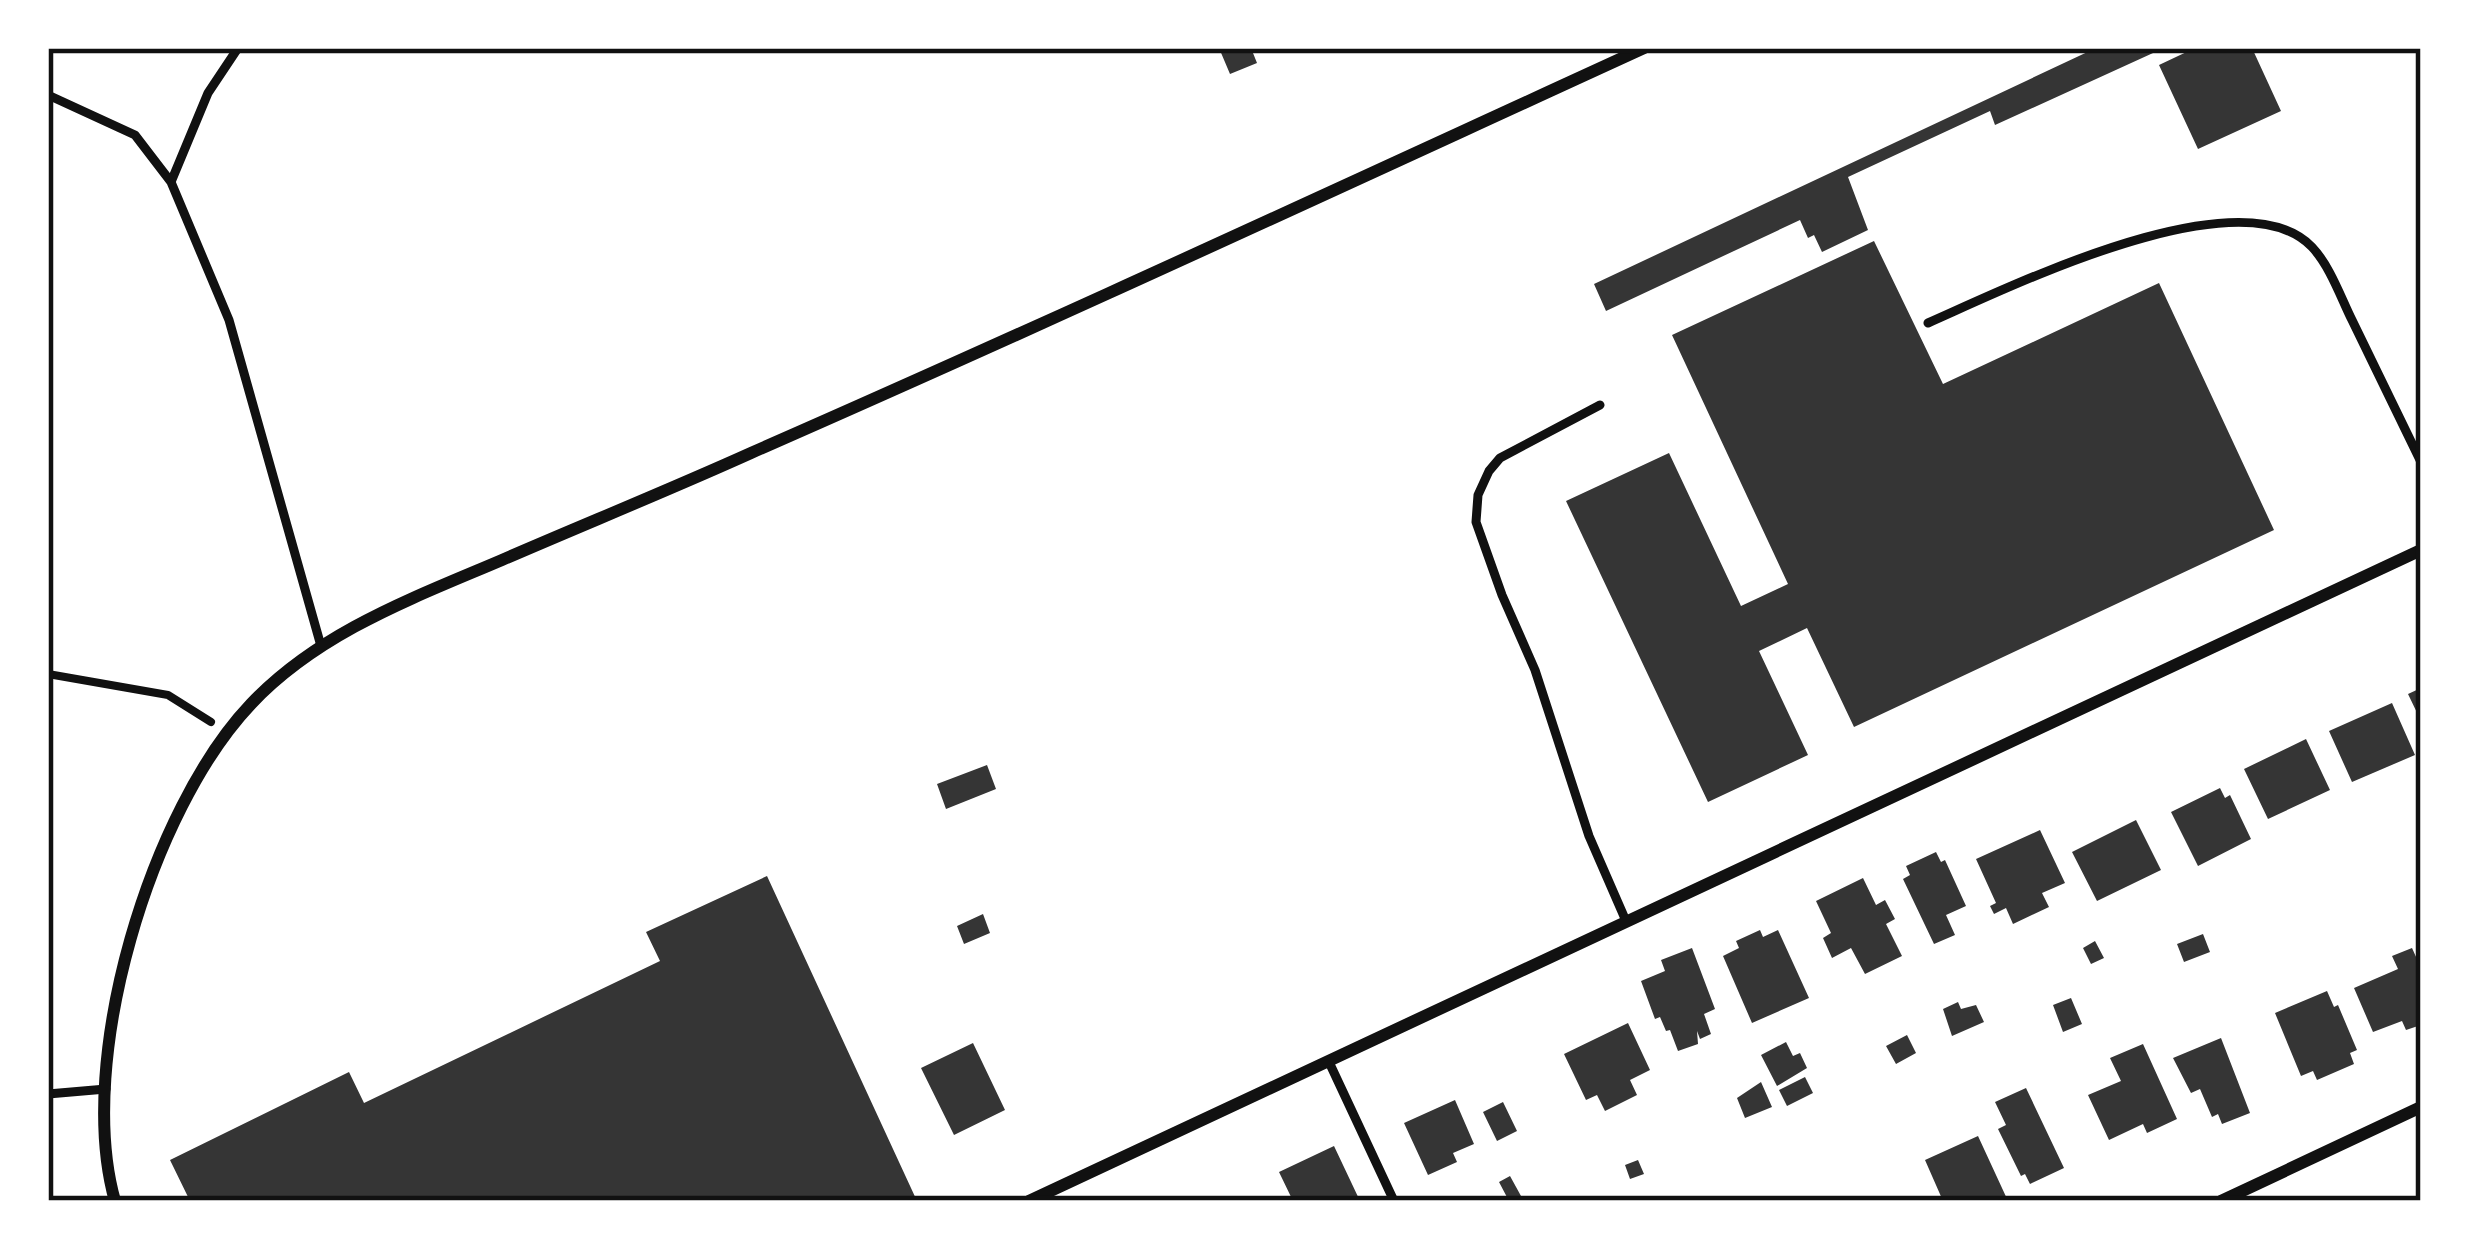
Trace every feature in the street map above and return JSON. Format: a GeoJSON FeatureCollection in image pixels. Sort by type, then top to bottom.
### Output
{"type":"FeatureCollection","features":[{"type":"Feature","properties":{"kind":"street"},"geometry":{"type":"LineString","coordinates":[[115,1201],[104,1126],[110,1042],[124,964],[146,888],[175,821],[226,735],[251,704],[321,646],[392,607],[772,444],[1644,48]]}},
{"type":"Feature","properties":{"kind":"street"},"geometry":{"type":"LineString","coordinates":[[1029,1201],[2421,550]]}},
{"type":"Feature","properties":{"kind":"street"},"geometry":{"type":"LineString","coordinates":[[2221,1201],[2421,1107]]}},
{"type":"Feature","properties":{"kind":"lane"},"geometry":{"type":"LineString","coordinates":[[171,182],[208,93],[238,48]]}},
{"type":"Feature","properties":{"kind":"lane"},"geometry":{"type":"LineString","coordinates":[[48,95],[135,135],[171,182],[229,320],[321,646]]}},
{"type":"Feature","properties":{"kind":"lane"},"geometry":{"type":"LineString","coordinates":[[1928,323],[2100,249],[2165,231],[2216,223],[2292,233],[2313,248],[2336,288],[2421,462]]}},
{"type":"Feature","properties":{"kind":"lane"},"geometry":{"type":"LineString","coordinates":[[1600,405],[1500,458],[1478,495],[1476,522],[1535,670],[1589,836],[1625,921]]}},
{"type":"Feature","properties":{"kind":"lane"},"geometry":{"type":"LineString","coordinates":[[1329,1062],[1394,1201]]}},
{"type":"Feature","properties":{"kind":"lane"},"geometry":{"type":"LineString","coordinates":[[48,1094],[106,1089]]}},
{"type":"Feature","properties":{"kind":"path"},"geometry":{"type":"LineString","coordinates":[[48,674],[168,695],[202,713],[226,735]]}},
{"type":"Feature","properties":{"kind":"building"},"geometry":{"type":"Polygon","coordinates":[[[1219,48],[1251,48],[1257,63],[1230,74],[1219,48]]]}},
{"type":"Feature","properties":{"kind":"building"},"geometry":{"type":"Polygon","coordinates":[[[2096,48],[2164,48],[1995,125],[1990,111],[1848,177],[1868,230],[1822,252],[1814,235],[1808,238],[1800,220],[1606,311],[1594,284],[2096,48]]]}},
{"type":"Feature","properties":{"kind":"building"},"geometry":{"type":"Polygon","coordinates":[[[2195,48],[2252,48],[2281,111],[2198,149],[2159,65],[2195,48]]]}},
{"type":"Feature","properties":{"kind":"building"},"geometry":{"type":"Polygon","coordinates":[[[1874,241],[1943,384],[2159,283],[2274,530],[1854,727],[1807,628],[1759,651],[1808,755],[1708,802],[1566,501],[1669,453],[1741,606],[1788,584],[1672,335],[1874,241]]]}},
{"type":"Feature","properties":{"kind":"building"},"geometry":{"type":"Polygon","coordinates":[[[2421,688],[2421,721],[2408,694],[2421,688]]]}},
{"type":"Feature","properties":{"kind":"building"},"geometry":{"type":"Polygon","coordinates":[[[2392,703],[2415,755],[2352,782],[2329,731],[2392,703]]]}},
{"type":"Feature","properties":{"kind":"building"},"geometry":{"type":"Polygon","coordinates":[[[2306,739],[2330,790],[2268,819],[2244,769],[2306,739]]]}},
{"type":"Feature","properties":{"kind":"building"},"geometry":{"type":"Polygon","coordinates":[[[987,765],[996,789],[946,809],[937,784],[987,765]]]}},
{"type":"Feature","properties":{"kind":"building"},"geometry":{"type":"Polygon","coordinates":[[[2220,788],[2225,798],[2230,795],[2251,839],[2198,866],[2171,812],[2220,788]]]}},
{"type":"Feature","properties":{"kind":"building"},"geometry":{"type":"Polygon","coordinates":[[[2136,820],[2161,870],[2097,901],[2072,852],[2136,820]]]}},
{"type":"Feature","properties":{"kind":"building"},"geometry":{"type":"Polygon","coordinates":[[[2040,830],[2065,883],[2042,893],[2049,907],[2013,924],[2006,908],[1994,914],[1990,906],[1996,903],[1976,859],[2040,830]]]}},
{"type":"Feature","properties":{"kind":"building"},"geometry":{"type":"Polygon","coordinates":[[[1936,852],[1941,862],[1945,860],[1966,906],[1946,915],[1955,935],[1934,944],[1903,879],[1910,875],[1906,866],[1936,852]]]}},
{"type":"Feature","properties":{"kind":"building"},"geometry":{"type":"Polygon","coordinates":[[[767,876],[917,1201],[190,1201],[170,1160],[349,1072],[364,1103],[660,961],[646,932],[767,876]]]}},
{"type":"Feature","properties":{"kind":"building"},"geometry":{"type":"Polygon","coordinates":[[[1863,878],[1876,905],[1885,900],[1895,919],[1886,924],[1902,956],[1865,974],[1851,948],[1832,958],[1823,938],[1831,933],[1816,901],[1863,878]]]}},
{"type":"Feature","properties":{"kind":"building"},"geometry":{"type":"Polygon","coordinates":[[[983,914],[990,933],[964,944],[957,926],[983,914]]]}},
{"type":"Feature","properties":{"kind":"building"},"geometry":{"type":"Polygon","coordinates":[[[1760,930],[1763,937],[1778,930],[1809,998],[1752,1023],[1723,956],[1739,948],[1736,941],[1760,930]]]}},
{"type":"Feature","properties":{"kind":"building"},"geometry":{"type":"Polygon","coordinates":[[[2203,934],[2210,952],[2184,962],[2177,944],[2203,934]]]}},
{"type":"Feature","properties":{"kind":"building"},"geometry":{"type":"Polygon","coordinates":[[[2095,941],[2104,958],[2091,964],[2083,948],[2095,941]]]}},
{"type":"Feature","properties":{"kind":"building"},"geometry":{"type":"Polygon","coordinates":[[[1692,948],[1715,1009],[1704,1014],[1711,1034],[1700,1039],[1697,1031],[1698,1044],[1678,1051],[1670,1030],[1666,1031],[1660,1017],[1655,1019],[1641,981],[1665,971],[1661,960],[1692,948]]]}},
{"type":"Feature","properties":{"kind":"building"},"geometry":{"type":"Polygon","coordinates":[[[2412,948],[2421,968],[2421,1025],[2406,1030],[2402,1021],[2373,1032],[2354,988],[2398,969],[2392,956],[2412,948]]]}},
{"type":"Feature","properties":{"kind":"building"},"geometry":{"type":"Polygon","coordinates":[[[2327,991],[2357,1050],[2350,1053],[2354,1064],[2317,1080],[2313,1071],[2301,1076],[2275,1013],[2327,991]]]}},
{"type":"Feature","properties":{"kind":"building"},"geometry":{"type":"Polygon","coordinates":[[[2071,998],[2082,1024],[2063,1032],[2053,1005],[2071,998]]]}},
{"type":"Feature","properties":{"kind":"building"},"geometry":{"type":"Polygon","coordinates":[[[1958,1002],[1961,1009],[1976,1005],[1984,1022],[1952,1036],[1943,1009],[1958,1002]]]}},
{"type":"Feature","properties":{"kind":"building"},"geometry":{"type":"Polygon","coordinates":[[[1628,1023],[1650,1070],[1630,1080],[1637,1095],[1605,1111],[1597,1095],[1586,1100],[1564,1054],[1628,1023]]]}},
{"type":"Feature","properties":{"kind":"building"},"geometry":{"type":"Polygon","coordinates":[[[1907,1035],[1916,1053],[1896,1064],[1886,1046],[1907,1035]]]}},
{"type":"Feature","properties":{"kind":"building"},"geometry":{"type":"Polygon","coordinates":[[[2221,1038],[2250,1113],[2222,1124],[2218,1114],[2212,1117],[2200,1089],[2191,1093],[2173,1058],[2221,1038]]]}},
{"type":"Feature","properties":{"kind":"building"},"geometry":{"type":"Polygon","coordinates":[[[1786,1042],[1793,1056],[1800,1053],[1807,1068],[1777,1086],[1761,1055],[1786,1042]]]}},
{"type":"Feature","properties":{"kind":"building"},"geometry":{"type":"Polygon","coordinates":[[[973,1043],[1005,1110],[954,1135],[921,1068],[973,1043]]]}},
{"type":"Feature","properties":{"kind":"building"},"geometry":{"type":"Polygon","coordinates":[[[2143,1044],[2177,1119],[2147,1133],[2143,1124],[2109,1140],[2088,1095],[2121,1081],[2110,1058],[2143,1044]]]}},
{"type":"Feature","properties":{"kind":"building"},"geometry":{"type":"Polygon","coordinates":[[[1805,1077],[1813,1093],[1787,1106],[1779,1090],[1805,1077]]]}},
{"type":"Feature","properties":{"kind":"building"},"geometry":{"type":"Polygon","coordinates":[[[1761,1082],[1772,1107],[1745,1118],[1737,1098],[1761,1082]]]}},
{"type":"Feature","properties":{"kind":"building"},"geometry":{"type":"Polygon","coordinates":[[[2026,1088],[2064,1168],[2030,1184],[2025,1174],[2021,1176],[1998,1129],[2006,1125],[1995,1102],[2026,1088]]]}},
{"type":"Feature","properties":{"kind":"building"},"geometry":{"type":"Polygon","coordinates":[[[1455,1100],[1474,1144],[1453,1153],[1457,1162],[1428,1175],[1404,1123],[1455,1100]]]}},
{"type":"Feature","properties":{"kind":"building"},"geometry":{"type":"Polygon","coordinates":[[[1503,1102],[1517,1131],[1497,1141],[1483,1112],[1503,1102]]]}},
{"type":"Feature","properties":{"kind":"building"},"geometry":{"type":"Polygon","coordinates":[[[1978,1136],[2008,1201],[1943,1201],[1925,1160],[1978,1136]]]}},
{"type":"Feature","properties":{"kind":"building"},"geometry":{"type":"Polygon","coordinates":[[[1334,1146],[1360,1201],[1293,1201],[1279,1172],[1334,1146]]]}},
{"type":"Feature","properties":{"kind":"building"},"geometry":{"type":"Polygon","coordinates":[[[1638,1160],[1644,1174],[1630,1179],[1625,1165],[1638,1160]]]}},
{"type":"Feature","properties":{"kind":"building"},"geometry":{"type":"Polygon","coordinates":[[[1510,1176],[1521,1196],[1509,1201],[1499,1182],[1510,1176]]]}}]}
